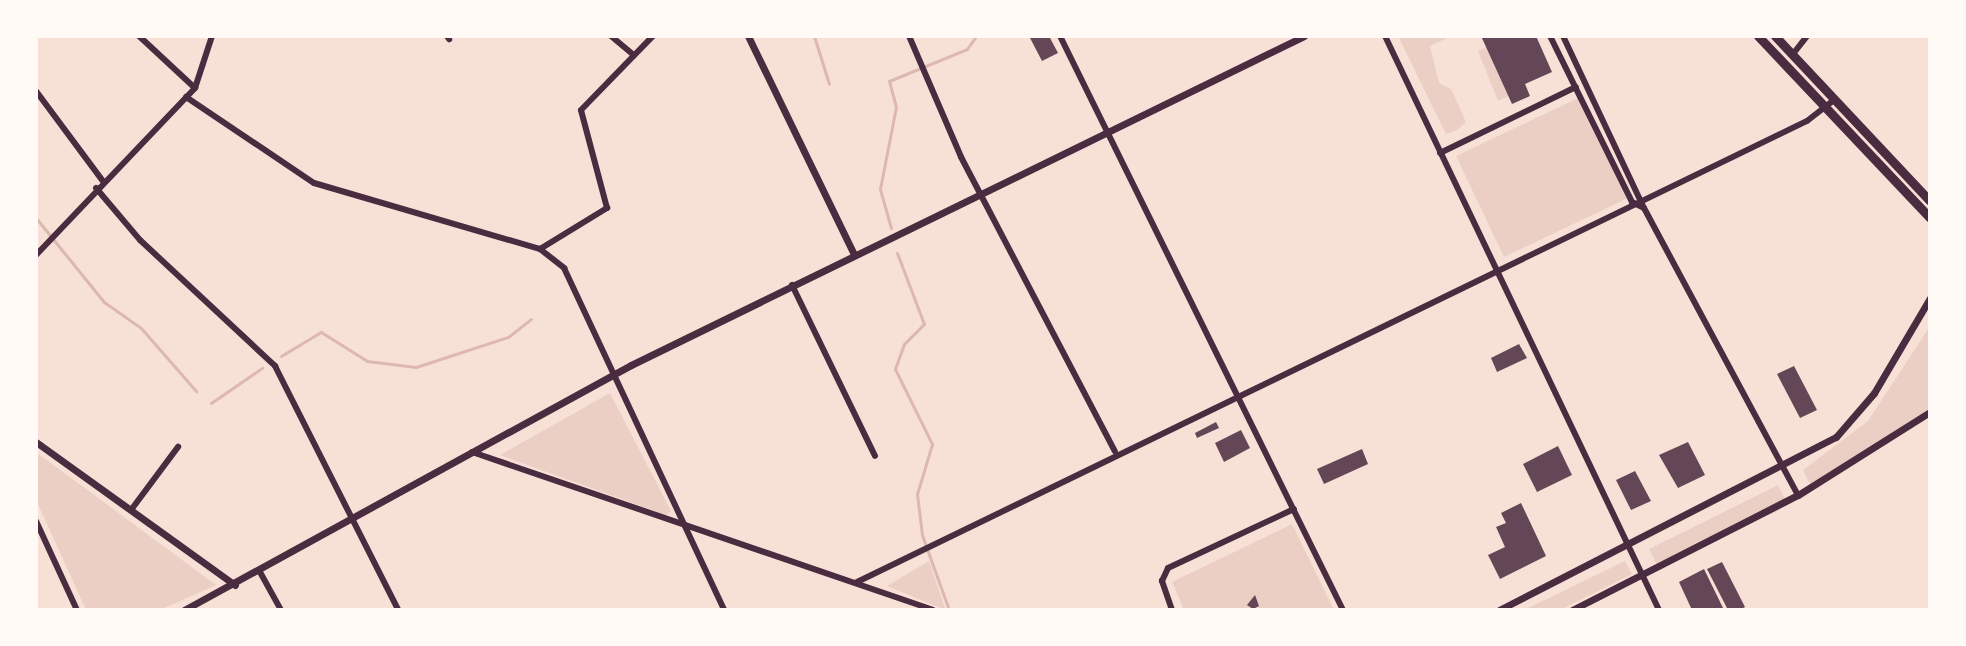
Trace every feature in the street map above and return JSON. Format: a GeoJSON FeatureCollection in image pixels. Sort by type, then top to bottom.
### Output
{"type":"FeatureCollection","features":[{"type":"Feature","properties":{"kind":"main road"},"geometry":{"type":"LineString","coordinates":[[1758,36],[1930,201],[1921,208]]}},
{"type":"Feature","properties":{"kind":"main road"},"geometry":{"type":"LineString","coordinates":[[1775,36],[1930,218]]}},
{"type":"Feature","properties":{"kind":"street"},"geometry":{"type":"LineString","coordinates":[[139,36],[195,88]]}},
{"type":"Feature","properties":{"kind":"street"},"geometry":{"type":"LineString","coordinates":[[36,255],[102,180],[195,88],[212,36]]}},
{"type":"Feature","properties":{"kind":"street"},"geometry":{"type":"LineString","coordinates":[[611,36],[634,55]]}},
{"type":"Feature","properties":{"kind":"street"},"geometry":{"type":"LineString","coordinates":[[540,249],[607,208],[579,118],[653,36]]}},
{"type":"Feature","properties":{"kind":"street"},"geometry":{"type":"LineString","coordinates":[[748,36],[854,254]]}},
{"type":"Feature","properties":{"kind":"street"},"geometry":{"type":"LineString","coordinates":[[909,36],[979,193],[1115,451]]}},
{"type":"Feature","properties":{"kind":"street"},"geometry":{"type":"LineString","coordinates":[[1060,36],[1343,610]]}},
{"type":"Feature","properties":{"kind":"street"},"geometry":{"type":"LineString","coordinates":[[184,610],[260,572],[616,373],[1304,36]]}},
{"type":"Feature","properties":{"kind":"street"},"geometry":{"type":"LineString","coordinates":[[1385,36],[1659,610]]}},
{"type":"Feature","properties":{"kind":"street"},"geometry":{"type":"LineString","coordinates":[[1550,36],[1632,202],[1644,208]]}},
{"type":"Feature","properties":{"kind":"street"},"geometry":{"type":"LineString","coordinates":[[1563,36],[1644,196],[1644,208],[1798,495]]}},
{"type":"Feature","properties":{"kind":"street"},"geometry":{"type":"LineString","coordinates":[[1793,54],[1807,36]]}},
{"type":"Feature","properties":{"kind":"street"},"geometry":{"type":"LineString","coordinates":[[1440,153],[1586,82]]}},
{"type":"Feature","properties":{"kind":"street"},"geometry":{"type":"LineString","coordinates":[[36,91],[102,180]]}},
{"type":"Feature","properties":{"kind":"street"},"geometry":{"type":"LineString","coordinates":[[186,97],[314,183],[540,249],[572,279],[724,610]]}},
{"type":"Feature","properties":{"kind":"street"},"geometry":{"type":"LineString","coordinates":[[857,582],[1115,451],[1830,104]]}},
{"type":"Feature","properties":{"kind":"street"},"geometry":{"type":"LineString","coordinates":[[96,188],[140,240],[275,366],[398,610]]}},
{"type":"Feature","properties":{"kind":"street"},"geometry":{"type":"LineString","coordinates":[[792,285],[875,456]]}},
{"type":"Feature","properties":{"kind":"street"},"geometry":{"type":"LineString","coordinates":[[1499,610],[1784,467],[1850,425],[1930,298]]}},
{"type":"Feature","properties":{"kind":"street"},"geometry":{"type":"LineString","coordinates":[[1572,610],[1798,495],[1930,412]]}},
{"type":"Feature","properties":{"kind":"street"},"geometry":{"type":"LineString","coordinates":[[36,442],[235,585]]}},
{"type":"Feature","properties":{"kind":"street"},"geometry":{"type":"LineString","coordinates":[[131,510],[178,447]]}},
{"type":"Feature","properties":{"kind":"street"},"geometry":{"type":"LineString","coordinates":[[472,452],[933,610]]}},
{"type":"Feature","properties":{"kind":"street"},"geometry":{"type":"LineString","coordinates":[[1172,610],[1162,581],[1168,568],[1294,509]]}},
{"type":"Feature","properties":{"kind":"street"},"geometry":{"type":"LineString","coordinates":[[36,521],[77,610]]}},
{"type":"Feature","properties":{"kind":"street"},"geometry":{"type":"LineString","coordinates":[[260,572],[281,610]]}},
{"type":"Feature","properties":{"kind":"shaded area"},"geometry":{"type":"Polygon","coordinates":[[[1398,36],[1452,36],[1430,46],[1439,83],[1451,89],[1466,122],[1457,130],[1446,134],[1398,36]]]}},
{"type":"Feature","properties":{"kind":"shaded area"},"geometry":{"type":"Polygon","coordinates":[[[1487,47],[1509,96],[1498,101],[1478,51],[1487,47]]]}},
{"type":"Feature","properties":{"kind":"shaded area"},"geometry":{"type":"Polygon","coordinates":[[[1578,98],[1628,198],[1504,257],[1456,156],[1578,98]]]}},
{"type":"Feature","properties":{"kind":"shaded area"},"geometry":{"type":"Polygon","coordinates":[[[1930,326],[1930,409],[1810,484],[1803,470],[1868,421],[1930,326]]]}},
{"type":"Feature","properties":{"kind":"shaded area"},"geometry":{"type":"Polygon","coordinates":[[[610,393],[671,511],[666,515],[500,455],[610,393]]]}},
{"type":"Feature","properties":{"kind":"shaded area"},"geometry":{"type":"Polygon","coordinates":[[[36,452],[216,585],[160,610],[86,610],[36,500],[36,452]]]}},
{"type":"Feature","properties":{"kind":"shaded area"},"geometry":{"type":"Polygon","coordinates":[[[1778,485],[1785,499],[1657,565],[1649,549],[1778,485]]]}},
{"type":"Feature","properties":{"kind":"shaded area"},"geometry":{"type":"Polygon","coordinates":[[[1292,524],[1334,610],[1184,610],[1172,582],[1292,524]]]}},
{"type":"Feature","properties":{"kind":"shaded area"},"geometry":{"type":"Polygon","coordinates":[[[929,561],[945,608],[945,610],[887,586],[929,561]]]}},
{"type":"Feature","properties":{"kind":"shaded area"},"geometry":{"type":"Polygon","coordinates":[[[1625,561],[1632,574],[1560,610],[1524,610],[1625,561]]]}},
{"type":"Feature","properties":{"kind":"building"},"geometry":{"type":"Polygon","coordinates":[[[1029,36],[1049,36],[1058,53],[1042,61],[1029,36]]]}},
{"type":"Feature","properties":{"kind":"building"},"geometry":{"type":"Polygon","coordinates":[[[1481,36],[1536,36],[1552,72],[1525,84],[1530,96],[1512,104],[1481,36]]]}},
{"type":"Feature","properties":{"kind":"building"},"geometry":{"type":"Polygon","coordinates":[[[1519,344],[1527,358],[1497,372],[1491,358],[1519,344]]]}},
{"type":"Feature","properties":{"kind":"building"},"geometry":{"type":"Polygon","coordinates":[[[1794,366],[1817,410],[1800,418],[1777,374],[1794,366]]]}},
{"type":"Feature","properties":{"kind":"building"},"geometry":{"type":"Polygon","coordinates":[[[1216,422],[1219,428],[1197,438],[1195,433],[1216,422]]]}},
{"type":"Feature","properties":{"kind":"building"},"geometry":{"type":"Polygon","coordinates":[[[1241,430],[1250,448],[1224,462],[1215,443],[1241,430]]]}},
{"type":"Feature","properties":{"kind":"building"},"geometry":{"type":"Polygon","coordinates":[[[1688,442],[1705,475],[1678,488],[1659,455],[1688,442]]]}},
{"type":"Feature","properties":{"kind":"building"},"geometry":{"type":"Polygon","coordinates":[[[1558,446],[1572,475],[1537,492],[1523,464],[1558,446]]]}},
{"type":"Feature","properties":{"kind":"building"},"geometry":{"type":"Polygon","coordinates":[[[1362,449],[1368,464],[1324,484],[1317,469],[1362,449]]]}},
{"type":"Feature","properties":{"kind":"building"},"geometry":{"type":"Polygon","coordinates":[[[1635,471],[1651,501],[1631,510],[1616,480],[1635,471]]]}},
{"type":"Feature","properties":{"kind":"building"},"geometry":{"type":"Polygon","coordinates":[[[1521,503],[1546,556],[1500,579],[1488,555],[1505,547],[1496,527],[1506,523],[1501,513],[1521,503]]]}},
{"type":"Feature","properties":{"kind":"building"},"geometry":{"type":"Polygon","coordinates":[[[1722,562],[1745,607],[1740,610],[1728,610],[1707,569],[1722,562]]]}},
{"type":"Feature","properties":{"kind":"building"},"geometry":{"type":"Polygon","coordinates":[[[1704,569],[1724,610],[1692,610],[1679,582],[1704,569]]]}},
{"type":"Feature","properties":{"kind":"building"},"geometry":{"type":"Polygon","coordinates":[[[1255,595],[1259,606],[1253,609],[1247,605],[1255,595]]]}},
{"type":"Feature","properties":{"kind":"waterway"},"geometry":{"type":"LineString","coordinates":[[814,36],[829,84]]}},
{"type":"Feature","properties":{"kind":"waterway"},"geometry":{"type":"LineString","coordinates":[[891,228],[880,189],[896,107],[889,81],[967,49],[976,36]]}},
{"type":"Feature","properties":{"kind":"waterway"},"geometry":{"type":"LineString","coordinates":[[36,218],[104,302],[141,328],[196,391]]}},
{"type":"Feature","properties":{"kind":"waterway"},"geometry":{"type":"LineString","coordinates":[[897,253],[924,324],[904,344],[895,369],[932,444],[917,494],[922,535],[949,610]]}},
{"type":"Feature","properties":{"kind":"waterway"},"geometry":{"type":"LineString","coordinates":[[281,356],[321,332],[367,361],[416,367],[508,337],[531,319]]}},
{"type":"Feature","properties":{"kind":"waterway"},"geometry":{"type":"LineString","coordinates":[[211,403],[262,368]]}}]}
